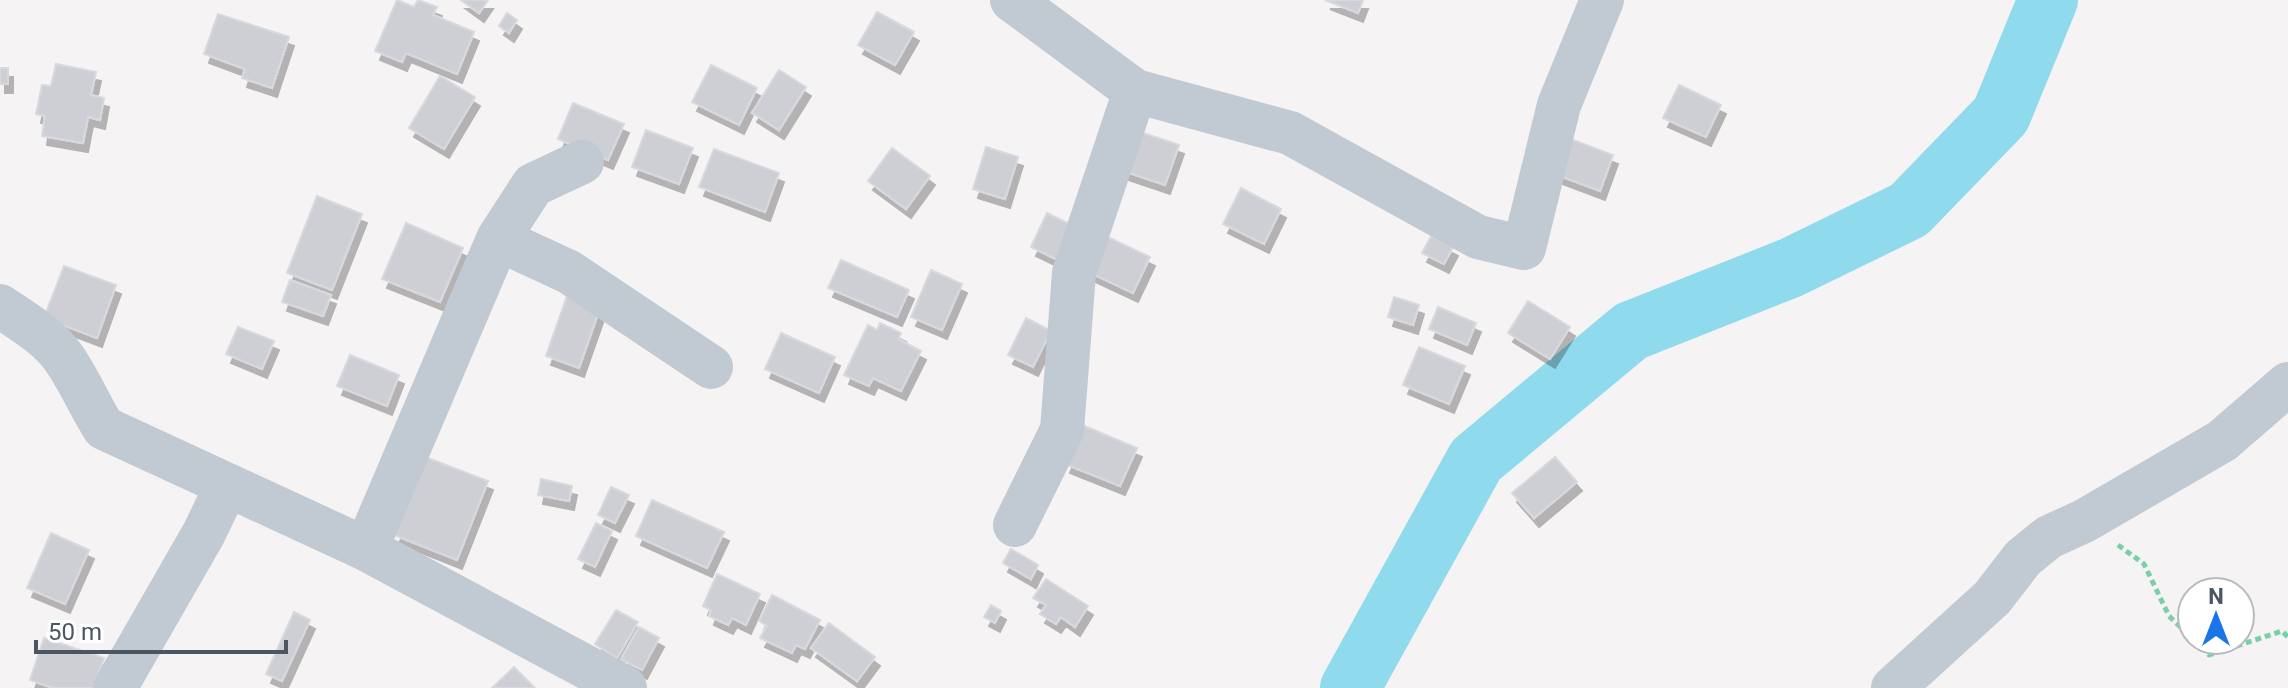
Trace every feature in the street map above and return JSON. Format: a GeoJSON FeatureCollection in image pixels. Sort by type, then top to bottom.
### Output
{"type":"FeatureCollection","features":[{"type":"Feature","properties":{"kind":"street"},"geometry":{"type":"LineString","coordinates":[[1012,0],[1135,91],[1290,133],[1478,237],[1524,248],[1559,105],[1602,0]]}},
{"type":"Feature","properties":{"kind":"street"},"geometry":{"type":"LineString","coordinates":[[1015,525],[1062,430],[1074,273],[1135,91]]}},
{"type":"Feature","properties":{"kind":"street"},"geometry":{"type":"LineString","coordinates":[[366,549],[498,239],[533,185],[582,162]]}},
{"type":"Feature","properties":{"kind":"street"},"geometry":{"type":"LineString","coordinates":[[498,239],[569,272],[711,367]]}},
{"type":"Feature","properties":{"kind":"street"},"geometry":{"type":"LineString","coordinates":[[0,306],[47,338],[63,357],[104,428],[366,549],[625,688]]}},
{"type":"Feature","properties":{"kind":"street"},"geometry":{"type":"LineString","coordinates":[[1893,688],[1992,598],[2023,558],[2049,537],[2084,521],[2222,441],[2288,384]]}},
{"type":"Feature","properties":{"kind":"street"},"geometry":{"type":"LineString","coordinates":[[115,688],[204,533],[227,485]]}},
{"type":"Feature","properties":{"kind":"path"},"geometry":{"type":"LineString","coordinates":[[2084,521],[2144,564],[2169,616],[2176,623]]}},
{"type":"Feature","properties":{"kind":"path"},"geometry":{"type":"LineString","coordinates":[[2256,640],[2282,631],[2288,637]]}},
{"type":"Feature","properties":{"kind":"building"},"geometry":{"type":"Polygon","coordinates":[[[397,0],[414,7],[418,0],[437,7],[433,15],[474,32],[457,74],[406,53],[402,62],[375,51],[397,0]]]}},
{"type":"Feature","properties":{"kind":"building"},"geometry":{"type":"Polygon","coordinates":[[[461,0],[488,0],[479,13],[461,0]]]}},
{"type":"Feature","properties":{"kind":"building"},"geometry":{"type":"Polygon","coordinates":[[[1325,0],[1363,0],[1358,13],[1325,0]]]}},
{"type":"Feature","properties":{"kind":"building"},"geometry":{"type":"Polygon","coordinates":[[[877,12],[914,32],[895,65],[858,45],[877,12]]]}},
{"type":"Feature","properties":{"kind":"building"},"geometry":{"type":"Polygon","coordinates":[[[507,13],[517,20],[509,33],[499,26],[507,13]]]}},
{"type":"Feature","properties":{"kind":"building"},"geometry":{"type":"Polygon","coordinates":[[[218,14],[289,37],[272,88],[242,78],[245,69],[204,54],[218,14]]]}},
{"type":"Feature","properties":{"kind":"building"},"geometry":{"type":"Polygon","coordinates":[[[56,64],[96,72],[91,95],[104,98],[100,120],[88,117],[83,143],[42,136],[45,116],[36,114],[42,85],[51,86],[56,64]]]}},
{"type":"Feature","properties":{"kind":"building"},"geometry":{"type":"Polygon","coordinates":[[[711,65],[757,88],[739,125],[692,102],[711,65]]]}},
{"type":"Feature","properties":{"kind":"building"},"geometry":{"type":"Polygon","coordinates":[[[0,68],[8,68],[8,84],[0,84],[0,68]]]}},
{"type":"Feature","properties":{"kind":"building"},"geometry":{"type":"Polygon","coordinates":[[[779,70],[806,87],[779,130],[752,113],[779,70]]]}},
{"type":"Feature","properties":{"kind":"building"},"geometry":{"type":"Polygon","coordinates":[[[440,76],[475,97],[444,149],[409,128],[440,76]]]}},
{"type":"Feature","properties":{"kind":"building"},"geometry":{"type":"Polygon","coordinates":[[[1679,85],[1721,105],[1706,137],[1663,118],[1679,85]]]}},
{"type":"Feature","properties":{"kind":"building"},"geometry":{"type":"Polygon","coordinates":[[[573,103],[624,124],[608,160],[558,139],[573,103]]]}},
{"type":"Feature","properties":{"kind":"building"},"geometry":{"type":"Polygon","coordinates":[[[1131,129],[1179,145],[1165,185],[1118,169],[1131,129]]]}},
{"type":"Feature","properties":{"kind":"building"},"geometry":{"type":"Polygon","coordinates":[[[646,130],[693,148],[679,184],[632,167],[646,130]]]}},
{"type":"Feature","properties":{"kind":"building"},"geometry":{"type":"Polygon","coordinates":[[[1565,137],[1613,155],[1600,191],[1552,173],[1565,137]]]}},
{"type":"Feature","properties":{"kind":"building"},"geometry":{"type":"Polygon","coordinates":[[[986,147],[1018,157],[1005,199],[973,189],[986,147]]]}},
{"type":"Feature","properties":{"kind":"building"},"geometry":{"type":"Polygon","coordinates":[[[892,148],[930,176],[906,209],[868,181],[892,148]]]}},
{"type":"Feature","properties":{"kind":"building"},"geometry":{"type":"Polygon","coordinates":[[[714,149],[779,173],[765,212],[699,187],[714,149]]]}},
{"type":"Feature","properties":{"kind":"building"},"geometry":{"type":"Polygon","coordinates":[[[1241,188],[1281,209],[1264,244],[1223,224],[1241,188]]]}},
{"type":"Feature","properties":{"kind":"building"},"geometry":{"type":"Polygon","coordinates":[[[317,196],[362,214],[332,290],[287,273],[317,196]]]}},
{"type":"Feature","properties":{"kind":"building"},"geometry":{"type":"Polygon","coordinates":[[[1047,213],[1079,229],[1062,262],[1031,247],[1047,213]]]}},
{"type":"Feature","properties":{"kind":"building"},"geometry":{"type":"Polygon","coordinates":[[[406,223],[463,248],[440,302],[382,279],[406,223]]]}},
{"type":"Feature","properties":{"kind":"building"},"geometry":{"type":"Polygon","coordinates":[[[1099,233],[1150,257],[1133,293],[1082,269],[1099,233]]]}},
{"type":"Feature","properties":{"kind":"building"},"geometry":{"type":"Polygon","coordinates":[[[1431,236],[1453,247],[1444,264],[1422,253],[1431,236]]]}},
{"type":"Feature","properties":{"kind":"building"},"geometry":{"type":"Polygon","coordinates":[[[841,260],[909,290],[897,317],[828,288],[841,260]]]}},
{"type":"Feature","properties":{"kind":"building"},"geometry":{"type":"Polygon","coordinates":[[[64,266],[116,285],[97,338],[44,318],[64,266]]]}},
{"type":"Feature","properties":{"kind":"building"},"geometry":{"type":"Polygon","coordinates":[[[931,270],[962,284],[942,330],[911,317],[931,270]]]}},
{"type":"Feature","properties":{"kind":"building"},"geometry":{"type":"Polygon","coordinates":[[[290,280],[331,295],[323,316],[282,302],[290,280]]]}},
{"type":"Feature","properties":{"kind":"building"},"geometry":{"type":"Polygon","coordinates":[[[567,296],[600,308],[579,368],[546,356],[567,296]]]}},
{"type":"Feature","properties":{"kind":"building"},"geometry":{"type":"Polygon","coordinates":[[[1394,297],[1419,305],[1413,325],[1388,317],[1394,297]]]}},
{"type":"Feature","properties":{"kind":"building"},"geometry":{"type":"Polygon","coordinates":[[[1528,301],[1570,327],[1550,359],[1508,333],[1528,301]]]}},
{"type":"Feature","properties":{"kind":"building"},"geometry":{"type":"Polygon","coordinates":[[[1438,307],[1476,323],[1467,345],[1429,329],[1438,307]]]}},
{"type":"Feature","properties":{"kind":"building"},"geometry":{"type":"Polygon","coordinates":[[[1026,318],[1051,331],[1033,367],[1008,355],[1026,318]]]}},
{"type":"Feature","properties":{"kind":"building"},"geometry":{"type":"Polygon","coordinates":[[[880,323],[901,333],[898,339],[921,351],[901,391],[873,378],[869,386],[844,375],[868,325],[877,330],[880,323]]]}},
{"type":"Feature","properties":{"kind":"building"},"geometry":{"type":"Polygon","coordinates":[[[238,327],[274,341],[262,369],[226,354],[238,327]]]}},
{"type":"Feature","properties":{"kind":"building"},"geometry":{"type":"Polygon","coordinates":[[[781,333],[835,357],[819,393],[765,369],[781,333]]]}},
{"type":"Feature","properties":{"kind":"building"},"geometry":{"type":"Polygon","coordinates":[[[1419,347],[1465,366],[1449,404],[1403,385],[1419,347]]]}},
{"type":"Feature","properties":{"kind":"building"},"geometry":{"type":"Polygon","coordinates":[[[350,355],[399,375],[387,406],[337,386],[350,355]]]}},
{"type":"Feature","properties":{"kind":"building"},"geometry":{"type":"Polygon","coordinates":[[[1082,425],[1137,448],[1120,486],[1065,464],[1082,425]]]}},
{"type":"Feature","properties":{"kind":"building"},"geometry":{"type":"Polygon","coordinates":[[[425,457],[488,481],[457,560],[394,535],[425,457]]]}},
{"type":"Feature","properties":{"kind":"building"},"geometry":{"type":"Polygon","coordinates":[[[1555,457],[1577,482],[1534,518],[1512,493],[1555,457]]]}},
{"type":"Feature","properties":{"kind":"building"},"geometry":{"type":"Polygon","coordinates":[[[541,479],[572,486],[569,501],[538,495],[541,479]]]}},
{"type":"Feature","properties":{"kind":"building"},"geometry":{"type":"Polygon","coordinates":[[[611,487],[629,495],[615,523],[598,515],[611,487]]]}},
{"type":"Feature","properties":{"kind":"building"},"geometry":{"type":"Polygon","coordinates":[[[652,500],[724,532],[707,568],[636,536],[652,500]]]}},
{"type":"Feature","properties":{"kind":"building"},"geometry":{"type":"Polygon","coordinates":[[[596,523],[612,531],[595,567],[578,559],[596,523]]]}},
{"type":"Feature","properties":{"kind":"building"},"geometry":{"type":"Polygon","coordinates":[[[51,533],[89,550],[65,604],[27,588],[51,533]]]}},
{"type":"Feature","properties":{"kind":"building"},"geometry":{"type":"Polygon","coordinates":[[[1011,549],[1038,565],[1031,579],[1003,563],[1011,549]]]}},
{"type":"Feature","properties":{"kind":"building"},"geometry":{"type":"Polygon","coordinates":[[[717,574],[760,594],[746,625],[732,618],[728,625],[709,616],[711,610],[703,606],[717,574]]]}},
{"type":"Feature","properties":{"kind":"building"},"geometry":{"type":"Polygon","coordinates":[[[1046,579],[1088,606],[1075,627],[1061,617],[1056,624],[1040,614],[1046,605],[1033,598],[1046,579]]]}},
{"type":"Feature","properties":{"kind":"building"},"geometry":{"type":"Polygon","coordinates":[[[772,595],[820,620],[805,649],[796,645],[792,653],[760,638],[767,626],[759,621],[772,595]]]}},
{"type":"Feature","properties":{"kind":"building"},"geometry":{"type":"Polygon","coordinates":[[[991,605],[1001,611],[995,623],[984,617],[991,605]]]}},
{"type":"Feature","properties":{"kind":"building"},"geometry":{"type":"Polygon","coordinates":[[[616,610],[638,622],[617,658],[595,644],[616,610]]]}},
{"type":"Feature","properties":{"kind":"building"},"geometry":{"type":"Polygon","coordinates":[[[294,612],[310,620],[282,681],[266,674],[294,612]]]}},
{"type":"Feature","properties":{"kind":"building"},"geometry":{"type":"Polygon","coordinates":[[[829,623],[875,657],[857,681],[811,648],[829,623]]]}},
{"type":"Feature","properties":{"kind":"building"},"geometry":{"type":"Polygon","coordinates":[[[639,627],[659,638],[642,670],[621,659],[639,627]]]}},
{"type":"Feature","properties":{"kind":"building"},"geometry":{"type":"Polygon","coordinates":[[[44,638],[104,658],[93,688],[53,688],[30,680],[44,638]]]}},
{"type":"Feature","properties":{"kind":"building"},"geometry":{"type":"Polygon","coordinates":[[[514,667],[535,688],[492,688],[514,667]]]}},
{"type":"Feature","properties":{"kind":"waterway"},"geometry":{"type":"LineString","coordinates":[[1350,688],[1476,460],[1631,331],[1790,268],[1909,210],[2001,115],[2048,0]]}}]}
